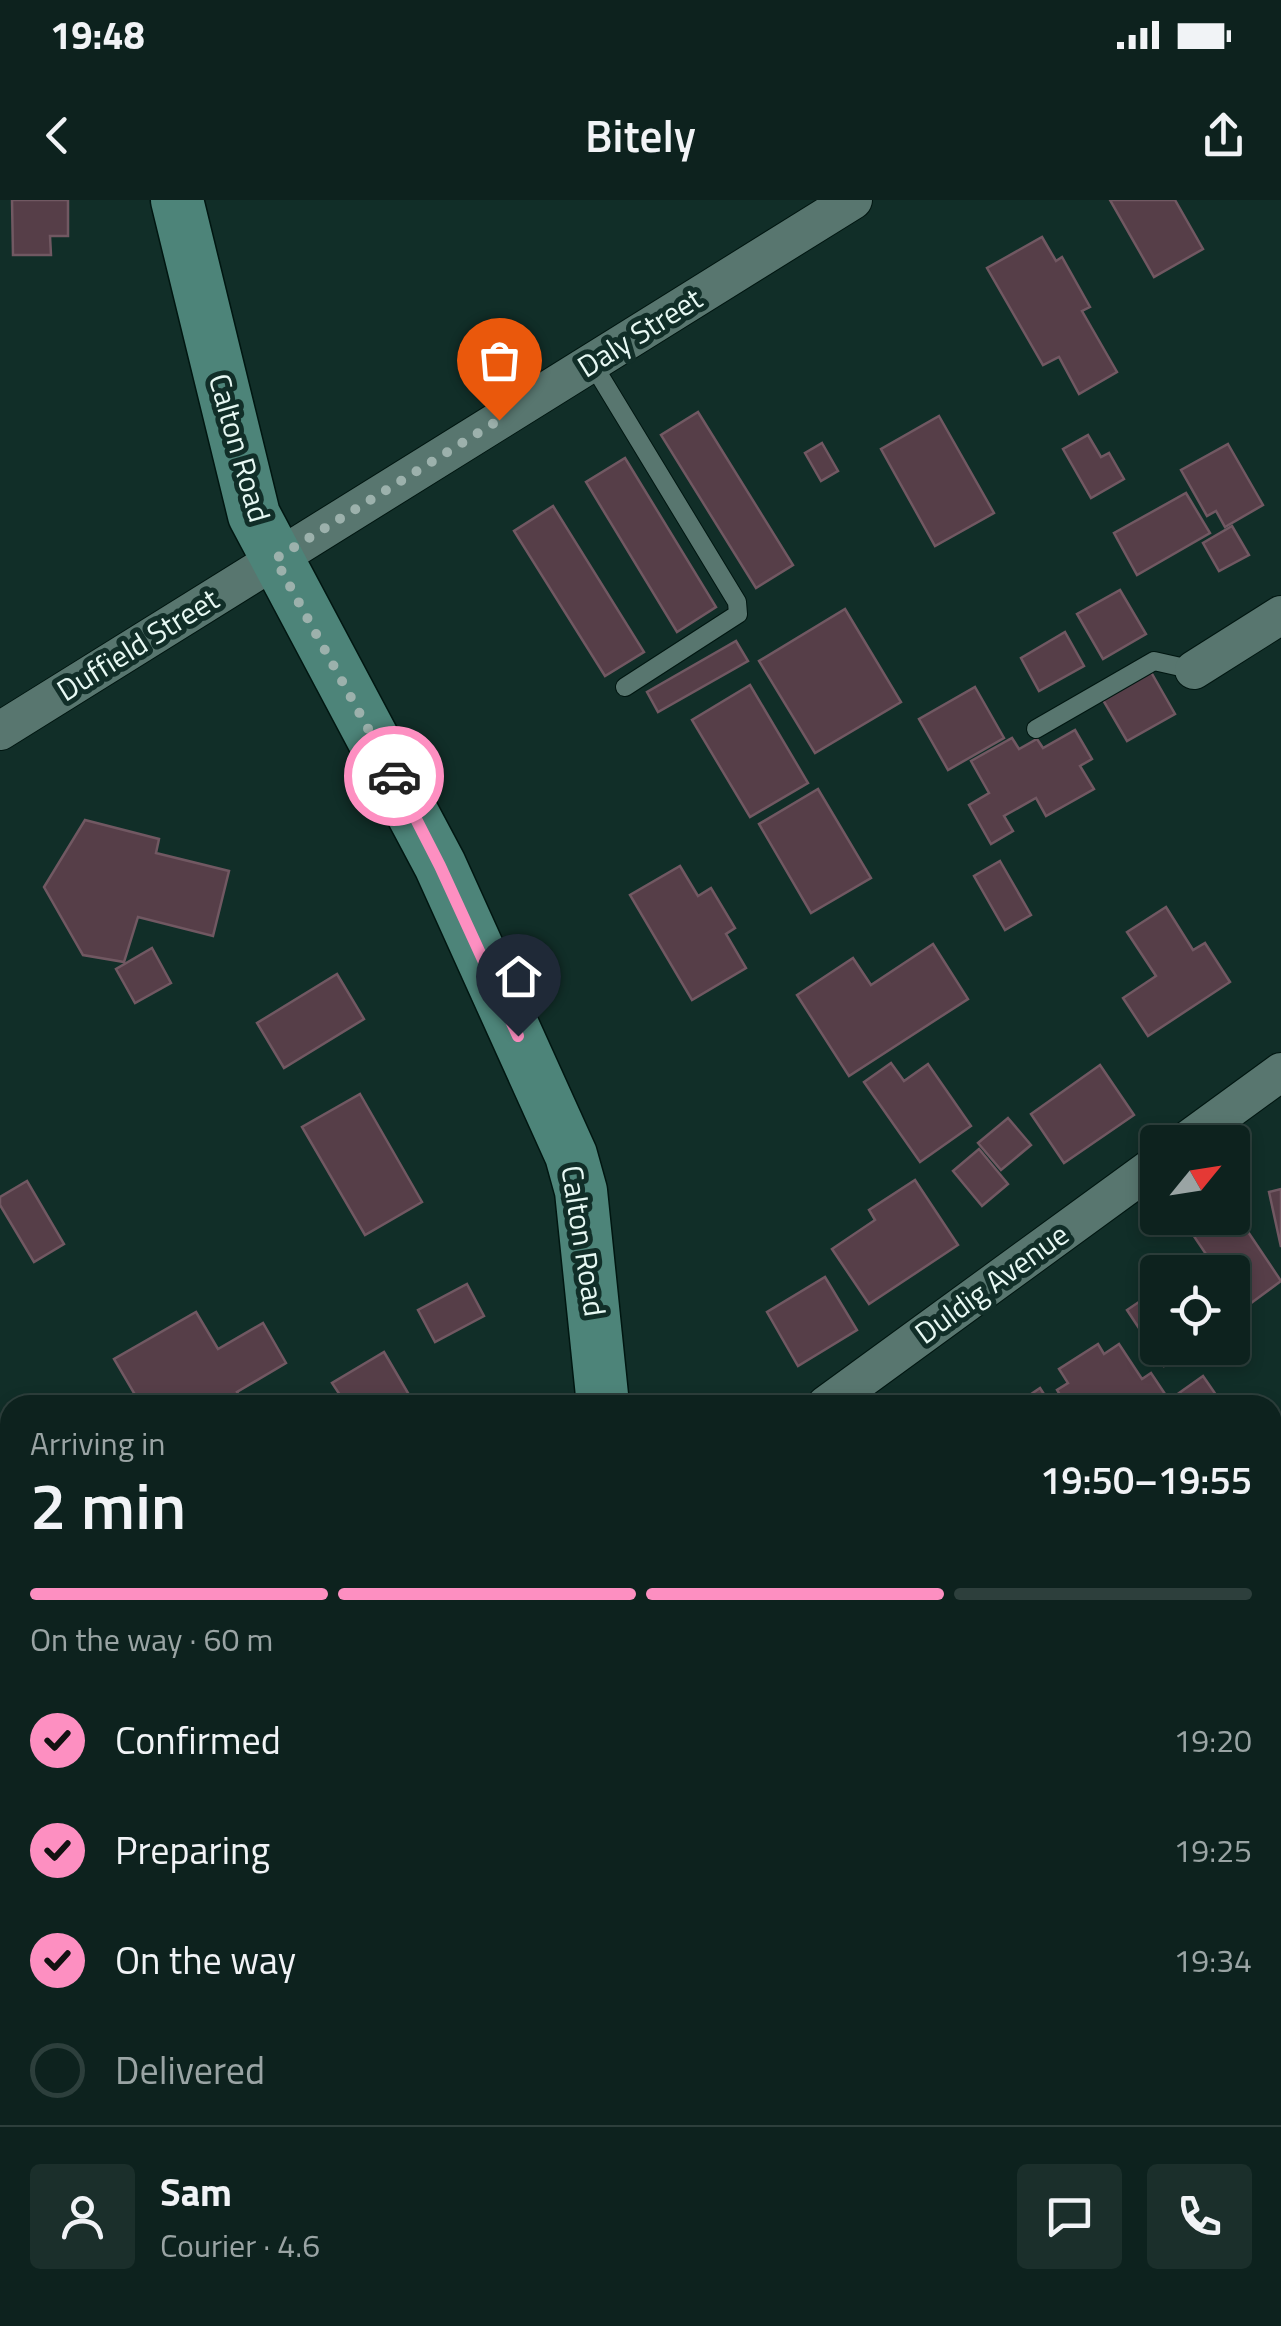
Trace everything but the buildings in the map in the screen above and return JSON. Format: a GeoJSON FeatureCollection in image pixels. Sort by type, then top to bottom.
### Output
{"type":"FeatureCollection","features":[{"type":"Feature","properties":{"kind":"main road","name":"Calton Road"},"geometry":{"type":"LineString","coordinates":[[177,200],[254,515],[401,787],[571,1155],[582,1191],[598,1395]]}},
{"type":"Feature","properties":{"kind":"street","name":"Daly Street"},"geometry":{"type":"LineString","coordinates":[[275,559],[852,200]]}},
{"type":"Feature","properties":{"kind":"street","name":"Duffield Street"},"geometry":{"type":"LineString","coordinates":[[0,731],[275,559]]}},
{"type":"Feature","properties":{"kind":"street"},"geometry":{"type":"LineString","coordinates":[[1194,670],[1281,615]]}},
{"type":"Feature","properties":{"kind":"street"},"geometry":{"type":"LineString","coordinates":[[1208,1125],[1281,1072]]}},
{"type":"Feature","properties":{"kind":"street","name":"Duldig Avenue"},"geometry":{"type":"LineString","coordinates":[[840,1395],[1140,1176]]}},
{"type":"Feature","properties":{"kind":"lane"},"geometry":{"type":"LineString","coordinates":[[592,363],[737,602],[738,614],[626,687]]}},
{"type":"Feature","properties":{"kind":"lane"},"geometry":{"type":"LineString","coordinates":[[1036,729],[1154,662],[1194,670]]}},
{"type":"Feature","properties":{"kind":"way so far"},"geometry":{"type":"LineString","coordinates":[[394,776],[275,559],[499,420]]}},
{"type":"Feature","properties":{"kind":"route"},"geometry":{"type":"LineString","coordinates":[[394,776],[518,1036]]}}]}
